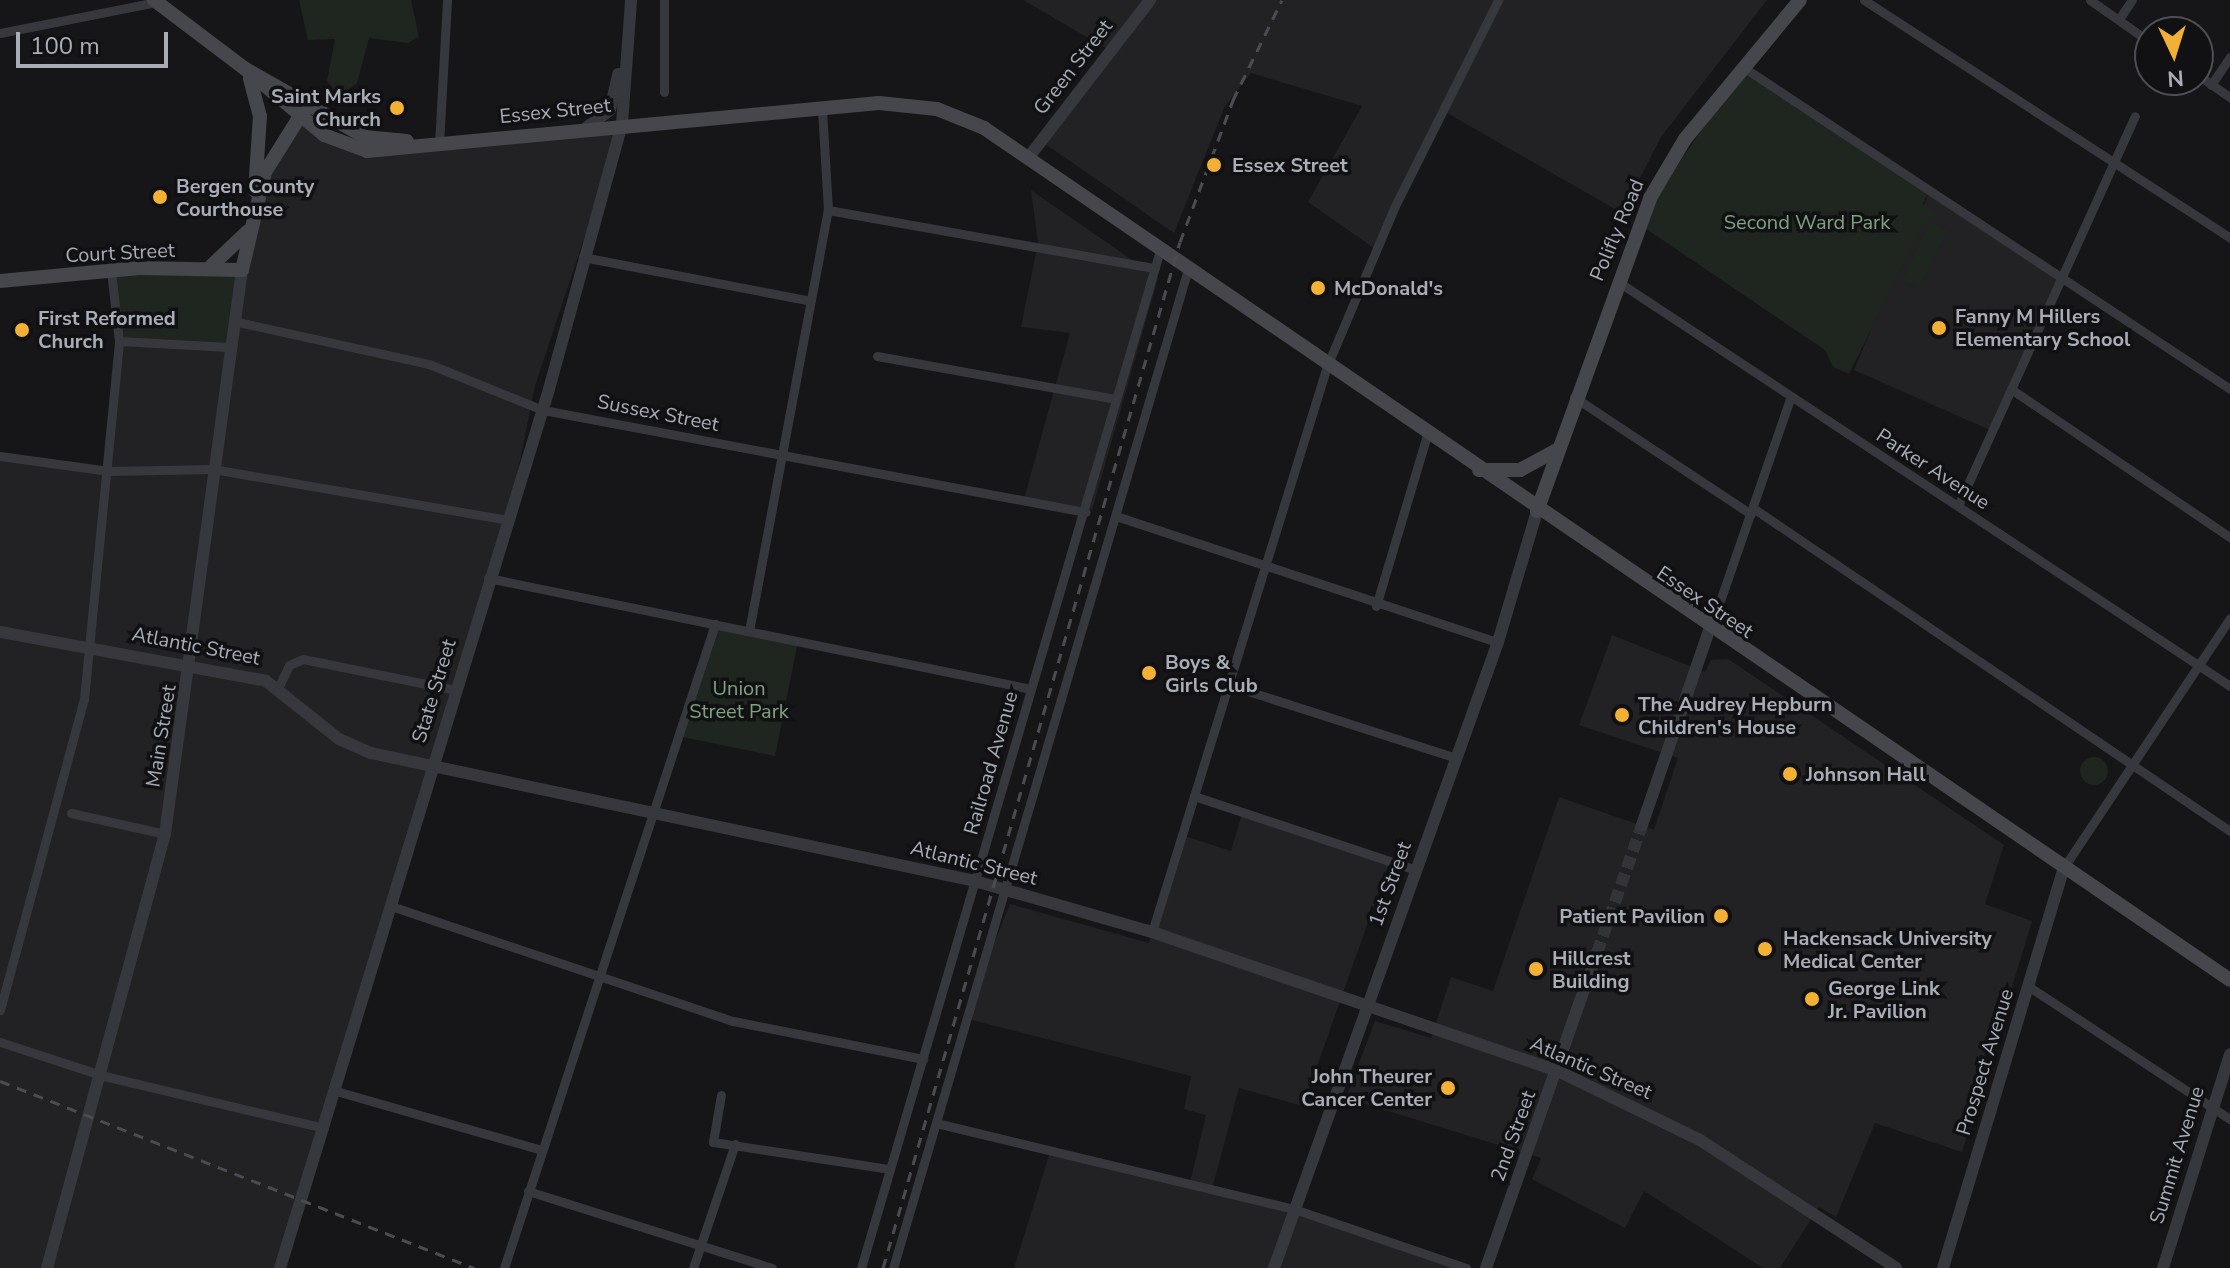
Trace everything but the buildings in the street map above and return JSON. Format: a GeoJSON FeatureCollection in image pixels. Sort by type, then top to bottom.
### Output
{"type":"FeatureCollection","features":[{"type":"Feature","properties":{"kind":"main road","name":"Polifly Road"},"geometry":{"type":"LineString","coordinates":[[1537,511],[1574,397],[1617,281],[1667,168],[1743,67],[1800,0]]}},
{"type":"Feature","properties":{"kind":"main road"},"geometry":{"type":"LineString","coordinates":[[155,1],[304,110]]}},
{"type":"Feature","properties":{"kind":"main road","name":"Main Street"},"geometry":{"type":"LineString","coordinates":[[244,68],[259,95],[257,200]]}},
{"type":"Feature","properties":{"kind":"main road","name":"Essex Street"},"geometry":{"type":"LineString","coordinates":[[304,110],[314,127],[367,151],[622,124],[879,103],[937,109],[984,128],[1709,630],[2230,980]]}},
{"type":"Feature","properties":{"kind":"main road","name":"Essex Street"},"geometry":{"type":"LineString","coordinates":[[304,110],[365,137],[439,144]]}},
{"type":"Feature","properties":{"kind":"main road","name":"Main Street"},"geometry":{"type":"LineString","coordinates":[[242,270],[257,200],[275,152],[304,110]]}},
{"type":"Feature","properties":{"kind":"main road"},"geometry":{"type":"LineString","coordinates":[[206,270],[226,259],[252,225]]}},
{"type":"Feature","properties":{"kind":"main road","name":"Court Street"},"geometry":{"type":"LineString","coordinates":[[0,281],[111,271],[242,270]]}},
{"type":"Feature","properties":{"kind":"main road"},"geometry":{"type":"LineString","coordinates":[[1478,470],[1520,470],[1557,450]]}},
{"type":"Feature","properties":{"kind":"street"},"geometry":{"type":"LineString","coordinates":[[439,144],[447,0]]}},
{"type":"Feature","properties":{"kind":"street"},"geometry":{"type":"LineString","coordinates":[[586,128],[610,110],[627,57],[631,0]]}},
{"type":"Feature","properties":{"kind":"street"},"geometry":{"type":"LineString","coordinates":[[664,0],[664,92]]}},
{"type":"Feature","properties":{"kind":"street","name":"Green Street"},"geometry":{"type":"LineString","coordinates":[[1028,158],[1150,0]]}},
{"type":"Feature","properties":{"kind":"street"},"geometry":{"type":"LineString","coordinates":[[1152,932],[1327,366],[1394,208],[1498,0]]}},
{"type":"Feature","properties":{"kind":"street"},"geometry":{"type":"LineString","coordinates":[[1864,0],[2230,238]]}},
{"type":"Feature","properties":{"kind":"street"},"geometry":{"type":"LineString","coordinates":[[2090,0],[2134,30]]}},
{"type":"Feature","properties":{"kind":"street"},"geometry":{"type":"LineString","coordinates":[[2119,19],[2132,0]]}},
{"type":"Feature","properties":{"kind":"street"},"geometry":{"type":"LineString","coordinates":[[0,33],[155,1]]}},
{"type":"Feature","properties":{"kind":"street","name":"State Street"},"geometry":{"type":"LineString","coordinates":[[280,1268],[336,1091],[488,578],[543,410],[622,124],[627,57]]}},
{"type":"Feature","properties":{"kind":"street"},"geometry":{"type":"LineString","coordinates":[[2214,81],[2230,57]]}},
{"type":"Feature","properties":{"kind":"street"},"geometry":{"type":"LineString","coordinates":[[1743,67],[2230,389]]}},
{"type":"Feature","properties":{"kind":"street"},"geometry":{"type":"LineString","coordinates":[[749,631],[828,210],[822,108]]}},
{"type":"Feature","properties":{"kind":"street"},"geometry":{"type":"LineString","coordinates":[[1958,506],[2135,116]]}},
{"type":"Feature","properties":{"kind":"street"},"geometry":{"type":"LineString","coordinates":[[828,210],[1155,268]]}},
{"type":"Feature","properties":{"kind":"street","name":"Railroad Avenue"},"geometry":{"type":"LineString","coordinates":[[861,1268],[1160,250]]}},
{"type":"Feature","properties":{"kind":"street"},"geometry":{"type":"LineString","coordinates":[[583,257],[811,301]]}},
{"type":"Feature","properties":{"kind":"street"},"geometry":{"type":"LineString","coordinates":[[893,1268],[1188,269]]}},
{"type":"Feature","properties":{"kind":"street","name":"Main Street"},"geometry":{"type":"LineString","coordinates":[[47,1268],[104,1076],[165,834],[192,667],[213,469],[242,270]]}},
{"type":"Feature","properties":{"kind":"street"},"geometry":{"type":"LineString","coordinates":[[0,1010],[82,707],[109,471],[119,341],[111,271]]}},
{"type":"Feature","properties":{"kind":"street","name":"Parker Avenue"},"geometry":{"type":"LineString","coordinates":[[1617,281],[1790,399],[2230,686]]}},
{"type":"Feature","properties":{"kind":"street","name":"Sussex Street"},"geometry":{"type":"LineString","coordinates":[[233,321],[429,364],[543,410],[1085,512]]}},
{"type":"Feature","properties":{"kind":"street"},"geometry":{"type":"LineString","coordinates":[[119,341],[229,347]]}},
{"type":"Feature","properties":{"kind":"street"},"geometry":{"type":"LineString","coordinates":[[877,356],[1115,399]]}},
{"type":"Feature","properties":{"kind":"street"},"geometry":{"type":"LineString","coordinates":[[2011,389],[2230,537]]}},
{"type":"Feature","properties":{"kind":"street"},"geometry":{"type":"LineString","coordinates":[[1574,397],[1752,511],[2230,831]]}},
{"type":"Feature","properties":{"kind":"street"},"geometry":{"type":"LineString","coordinates":[[1642,825],[1790,399]]}},
{"type":"Feature","properties":{"kind":"street"},"geometry":{"type":"LineString","coordinates":[[1376,606],[1427,435]]}},
{"type":"Feature","properties":{"kind":"street"},"geometry":{"type":"LineString","coordinates":[[0,459],[109,471],[213,469],[508,520]]}},
{"type":"Feature","properties":{"kind":"street","name":"1st Street"},"geometry":{"type":"LineString","coordinates":[[1274,1268],[1498,642],[1537,511]]}},
{"type":"Feature","properties":{"kind":"street"},"geometry":{"type":"LineString","coordinates":[[1116,516],[1376,606],[1498,642]]}},
{"type":"Feature","properties":{"kind":"street"},"geometry":{"type":"LineString","coordinates":[[488,578],[1031,689]]}},
{"type":"Feature","properties":{"kind":"street"},"geometry":{"type":"LineString","coordinates":[[2064,867],[2129,762],[2200,665],[2230,618]]}},
{"type":"Feature","properties":{"kind":"street"},"geometry":{"type":"LineString","coordinates":[[504,1268],[715,624]]}},
{"type":"Feature","properties":{"kind":"street","name":"Atlantic Street"},"geometry":{"type":"LineString","coordinates":[[0,632],[89,646],[278,688],[354,746],[432,766],[975,881],[1152,932],[1367,1009],[1558,1071],[1700,1140],[1896,1268]]}},
{"type":"Feature","properties":{"kind":"street"},"geometry":{"type":"LineString","coordinates":[[278,688],[289,665],[303,659],[455,690]]}},
{"type":"Feature","properties":{"kind":"street"},"geometry":{"type":"LineString","coordinates":[[1229,685],[1456,758]]}},
{"type":"Feature","properties":{"kind":"street"},"geometry":{"type":"LineString","coordinates":[[1194,796],[1416,870]]}},
{"type":"Feature","properties":{"kind":"street"},"geometry":{"type":"LineString","coordinates":[[71,813],[165,834]]}},
{"type":"Feature","properties":{"kind":"street","name":"Prospect Avenue"},"geometry":{"type":"LineString","coordinates":[[1943,1268],[2064,867]]}},
{"type":"Feature","properties":{"kind":"street"},"geometry":{"type":"LineString","coordinates":[[391,906],[733,1021],[923,1059]]}},
{"type":"Feature","properties":{"kind":"street","name":"2nd Street"},"geometry":{"type":"LineString","coordinates":[[1486,1268],[1558,1071],[1591,970]]}},
{"type":"Feature","properties":{"kind":"street"},"geometry":{"type":"LineString","coordinates":[[2028,986],[2230,1119]]}},
{"type":"Feature","properties":{"kind":"street"},"geometry":{"type":"LineString","coordinates":[[0,1042],[104,1076],[324,1128]]}},
{"type":"Feature","properties":{"kind":"street","name":"Summit Avenue"},"geometry":{"type":"LineString","coordinates":[[2163,1268],[2230,1054]]}},
{"type":"Feature","properties":{"kind":"street"},"geometry":{"type":"LineString","coordinates":[[336,1091],[542,1150]]}},
{"type":"Feature","properties":{"kind":"street"},"geometry":{"type":"LineString","coordinates":[[721,1095],[713,1142],[890,1169]]}},
{"type":"Feature","properties":{"kind":"street"},"geometry":{"type":"LineString","coordinates":[[936,1123],[1294,1209],[1466,1268]]}},
{"type":"Feature","properties":{"kind":"street"},"geometry":{"type":"LineString","coordinates":[[693,1268],[735,1144]]}},
{"type":"Feature","properties":{"kind":"street"},"geometry":{"type":"LineString","coordinates":[[528,1191],[772,1268]]}},
{"type":"Feature","properties":{"kind":"shaded area"},"geometry":{"type":"Polygon","coordinates":[[[1023,0],[1767,0],[1661,137],[1622,213],[1440,109],[1378,251],[1308,202],[1362,106],[1251,73],[1225,106],[1174,233],[1041,141],[1109,50],[1023,0]]]}},
{"type":"Feature","properties":{"kind":"shaded area"},"geometry":{"type":"Polygon","coordinates":[[[298,117],[350,148],[622,124],[535,386],[508,520],[280,1268],[0,1268],[0,456],[109,471],[119,341],[229,347],[261,177],[298,117]]]}},
{"type":"Feature","properties":{"kind":"shaded area"},"geometry":{"type":"Polygon","coordinates":[[[1031,190],[1158,278],[1092,510],[1024,499],[1070,333],[1021,327],[1038,243],[1031,190]]]}},
{"type":"Feature","properties":{"kind":"shaded area"},"geometry":{"type":"Polygon","coordinates":[[[1930,190],[2061,277],[1992,431],[1854,370],[1930,190]]]}},
{"type":"Feature","properties":{"kind":"shaded area","name":"Hackensack University Medical Center"},"geometry":{"type":"Polygon","coordinates":[[[1612,635],[1705,672],[1711,660],[1728,659],[2004,845],[1985,904],[2032,921],[1962,1152],[1875,1123],[1836,1217],[1819,1207],[1780,1268],[1763,1268],[1644,1191],[1625,1228],[1532,1179],[1541,1158],[1346,1098],[1375,1021],[1431,1038],[1451,977],[1493,991],[1559,797],[1654,830],[1678,758],[1579,725],[1612,635]]]}},
{"type":"Feature","properties":{"kind":"shaded area"},"geometry":{"type":"Polygon","coordinates":[[[1242,814],[1389,863],[1303,1106],[1239,1088],[1212,1189],[1466,1268],[1014,1268],[1051,1149],[1190,1183],[1206,1115],[1184,1109],[1191,1076],[964,1018],[1010,904],[1149,943],[1182,835],[1231,851],[1242,814]]]}},
{"type":"Feature","properties":{"kind":"green space"},"geometry":{"type":"Polygon","coordinates":[[[299,0],[411,0],[419,37],[408,43],[369,38],[357,83],[339,97],[327,81],[335,39],[308,40],[299,0]]]}},
{"type":"Feature","properties":{"kind":"green space","name":"Second Ward Park"},"geometry":{"type":"Polygon","coordinates":[[[1743,67],[1930,190],[1923,204],[1939,214],[1921,228],[1849,374],[1833,367],[1825,350],[1639,224],[1743,67]]]}},
{"type":"Feature","properties":{"kind":"green space"},"geometry":{"type":"Polygon","coordinates":[[[1930,222],[1948,230],[1920,288],[1902,280],[1930,222]]]}},
{"type":"Feature","properties":{"kind":"green space"},"geometry":{"type":"Polygon","coordinates":[[[242,270],[229,347],[119,341],[111,271],[242,270]]]}},
{"type":"Feature","properties":{"kind":"green space","name":"Union Street Park"},"geometry":{"type":"Polygon","coordinates":[[[715,624],[798,641],[775,756],[678,736],[715,624]]]}},
{"type":"Feature","properties":{"kind":"green space"},"geometry":{"type":"Polygon","coordinates":[[[2094,757],[2104,761],[2108,771],[2104,781],[2094,785],[2084,781],[2080,771],[2084,761],[2094,757]]]}},
{"type":"Feature","properties":{"kind":"tunnel"},"geometry":{"type":"LineString","coordinates":[[1591,970],[1642,825]]}},
{"type":"Feature","properties":{"kind":"railway"},"geometry":{"type":"LineString","coordinates":[[883,1268],[1180,242],[1233,100],[1282,0]]}},
{"type":"Feature","properties":{"kind":"railway"},"geometry":{"type":"LineString","coordinates":[[0,1081],[474,1268]]}},
{"type":"Feature","properties":{"kind":"place","name":"Saint Marks Church"},"geometry":{"type":"Point","coordinates":[397,108]}},
{"type":"Feature","properties":{"kind":"place","name":"Essex Street"},"geometry":{"type":"Point","coordinates":[1214,165]}},
{"type":"Feature","properties":{"kind":"place","name":"Bergen County Courthouse"},"geometry":{"type":"Point","coordinates":[160,197]}},
{"type":"Feature","properties":{"kind":"place","name":"McDonald's"},"geometry":{"type":"Point","coordinates":[1318,288]}},
{"type":"Feature","properties":{"kind":"place","name":"Fanny M Hillers Elementary School"},"geometry":{"type":"Point","coordinates":[1939,328]}},
{"type":"Feature","properties":{"kind":"place","name":"First Reformed Church"},"geometry":{"type":"Point","coordinates":[22,330]}},
{"type":"Feature","properties":{"kind":"place","name":"Boys & Girls Club"},"geometry":{"type":"Point","coordinates":[1149,673]}},
{"type":"Feature","properties":{"kind":"place","name":"The Audrey Hepburn Children's House"},"geometry":{"type":"Point","coordinates":[1622,715]}},
{"type":"Feature","properties":{"kind":"place","name":"Johnson Hall"},"geometry":{"type":"Point","coordinates":[1790,774]}},
{"type":"Feature","properties":{"kind":"place","name":"Patient Pavilion"},"geometry":{"type":"Point","coordinates":[1721,916]}},
{"type":"Feature","properties":{"kind":"place","name":"Hackensack University Medical Center"},"geometry":{"type":"Point","coordinates":[1765,949]}},
{"type":"Feature","properties":{"kind":"place","name":"Hillcrest Building"},"geometry":{"type":"Point","coordinates":[1536,969]}},
{"type":"Feature","properties":{"kind":"place","name":"George Link Jr. Pavilion"},"geometry":{"type":"Point","coordinates":[1812,999]}},
{"type":"Feature","properties":{"kind":"place","name":"John Theurer Cancer Center"},"geometry":{"type":"Point","coordinates":[1448,1088]}}]}
